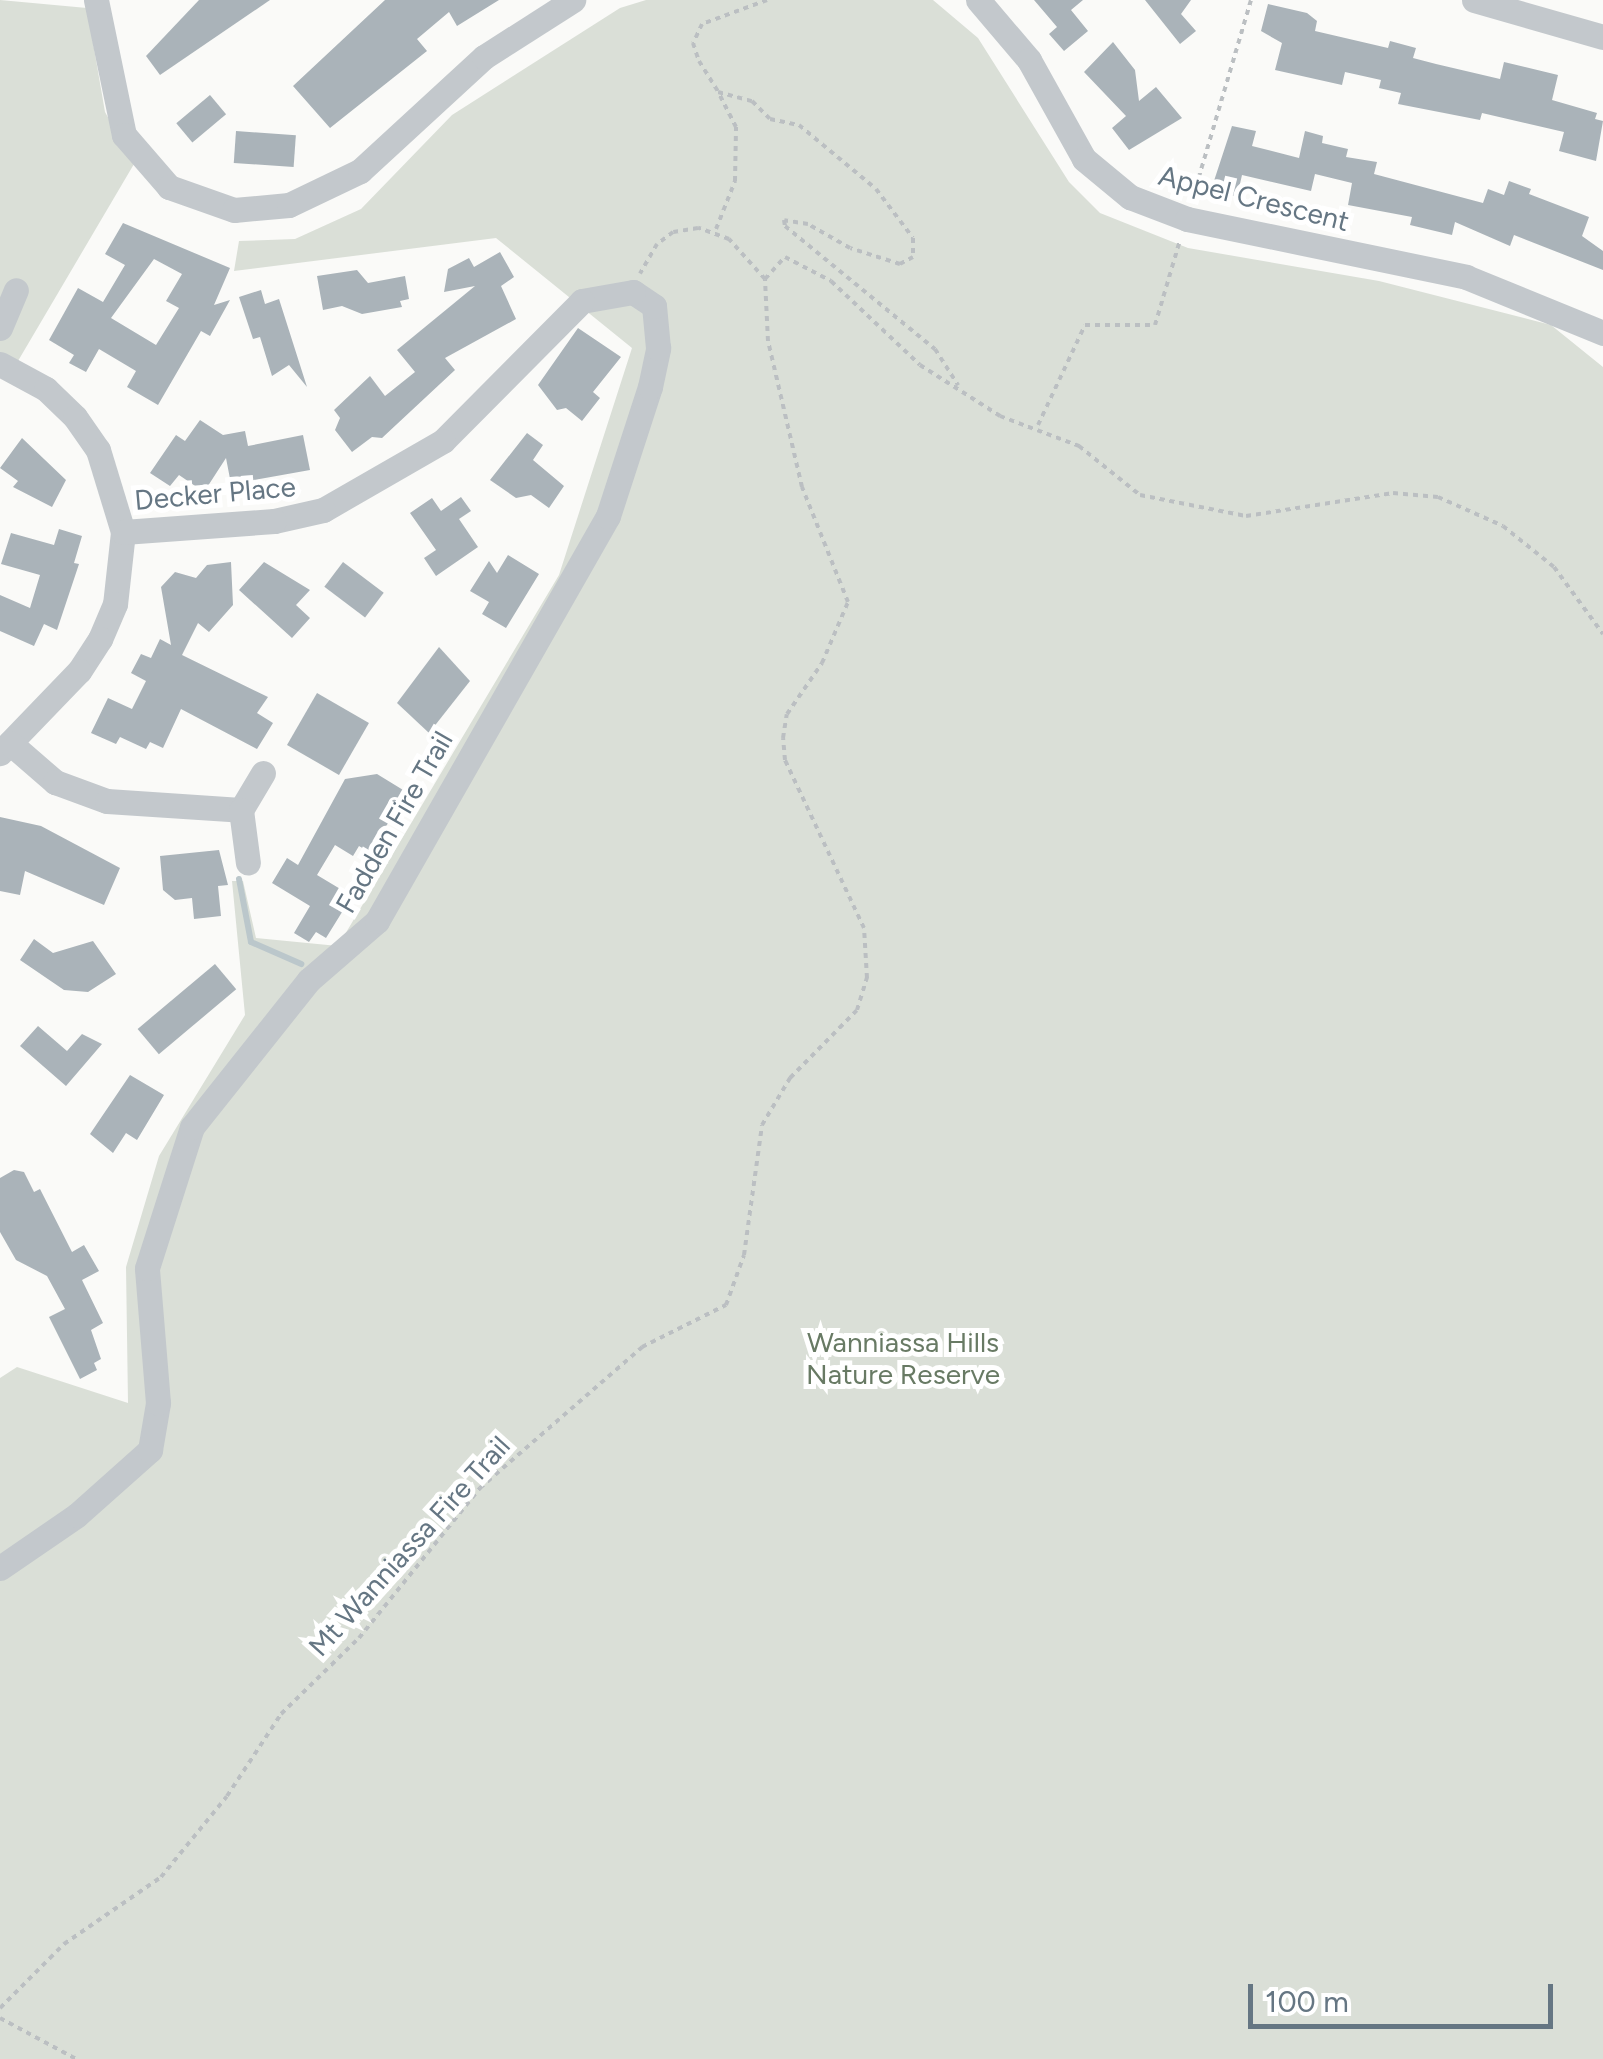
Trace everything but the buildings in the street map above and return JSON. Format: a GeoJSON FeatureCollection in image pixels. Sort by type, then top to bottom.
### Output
{"type":"FeatureCollection","features":[{"type":"Feature","properties":{"kind":"street"},"geometry":{"type":"LineString","coordinates":[[96,0],[124,135],[169,187],[234,210],[290,205],[360,172],[484,57],[573,0]]}},
{"type":"Feature","properties":{"kind":"street","name":"Appel Crescent"},"geometry":{"type":"LineString","coordinates":[[978,0],[1030,60],[1084,159],[1130,197],[1186,219],[1466,277],[1603,333]]}},
{"type":"Feature","properties":{"kind":"street"},"geometry":{"type":"LineString","coordinates":[[1474,0],[1562,10],[1603,37]]}},
{"type":"Feature","properties":{"kind":"street"},"geometry":{"type":"LineString","coordinates":[[0,328],[16,290]]}},
{"type":"Feature","properties":{"kind":"street","name":"Decker Place"},"geometry":{"type":"LineString","coordinates":[[123,532],[274,521],[323,510],[443,441],[582,301],[633,292]]}},
{"type":"Feature","properties":{"kind":"street","name":"Fadden Fire Trail"},"geometry":{"type":"LineString","coordinates":[[0,1568],[77,1515],[150,1450],[158,1403],[147,1268],[182,1152],[206,1103],[235,1066],[309,980],[377,921],[608,516],[658,348],[654,306],[633,292]]}},
{"type":"Feature","properties":{"kind":"street"},"geometry":{"type":"LineString","coordinates":[[0,364],[46,389],[75,417],[98,450],[123,532],[119,586],[100,639],[79,671],[5,748],[56,782],[89,797],[241,810]]}},
{"type":"Feature","properties":{"kind":"street"},"geometry":{"type":"LineString","coordinates":[[248,863],[241,810],[262,773]]}},
{"type":"Feature","properties":{"kind":"path"},"geometry":{"type":"LineString","coordinates":[[715,230],[735,181],[736,127],[693,43],[702,24],[767,0]]}},
{"type":"Feature","properties":{"kind":"path"},"geometry":{"type":"LineString","coordinates":[[1038,426],[1085,325],[1155,325],[1251,0]]}},
{"type":"Feature","properties":{"kind":"path"},"geometry":{"type":"LineString","coordinates":[[718,92],[752,101],[770,119],[799,125],[876,189],[914,238],[913,257],[900,264],[850,248],[808,224],[784,220],[785,226],[935,349],[958,386]]}},
{"type":"Feature","properties":{"kind":"path"},"geometry":{"type":"LineString","coordinates":[[633,292],[643,265],[665,238],[715,230],[744,251],[765,279],[785,258],[831,281],[920,365],[1000,416],[1038,426],[1079,446],[1140,495],[1246,516],[1393,493],[1438,498],[1503,526],[1554,567],[1603,634]]}},
{"type":"Feature","properties":{"kind":"path","name":"Mt Wanniassa Fire Trail"},"geometry":{"type":"LineString","coordinates":[[0,2008],[64,1944],[161,1877],[227,1796],[280,1714],[359,1638],[480,1488],[642,1347],[726,1305],[744,1255],[762,1126],[790,1078],[857,1010],[866,978],[864,928],[785,760],[783,738],[787,714],[822,663],[848,602],[802,487],[768,341],[765,279]]}},
{"type":"Feature","properties":{"kind":"path"},"geometry":{"type":"LineString","coordinates":[[0,2018],[76,2059]]}},
{"type":"Feature","properties":{"kind":"green space"},"geometry":{"type":"Polygon","coordinates":[[[0,0],[87,8],[105,112],[134,164],[18,361],[0,354],[0,0]]]}},
{"type":"Feature","properties":{"kind":"green space","name":"Wanniassa Hills Nature Reserve"},"geometry":{"type":"Polygon","coordinates":[[[646,0],[933,0],[978,38],[1069,182],[1100,213],[1188,248],[1379,281],[1551,325],[1603,367],[1603,2059],[0,2059],[0,1378],[17,1367],[128,1403],[126,1267],[159,1156],[245,1015],[232,881],[243,881],[256,938],[338,946],[559,575],[632,348],[496,238],[234,271],[239,241],[295,239],[361,209],[452,115],[620,8],[646,0]]]}},
{"type":"Feature","properties":{"kind":"waterway"},"geometry":{"type":"LineString","coordinates":[[239,879],[251,942],[301,964]]}}]}
